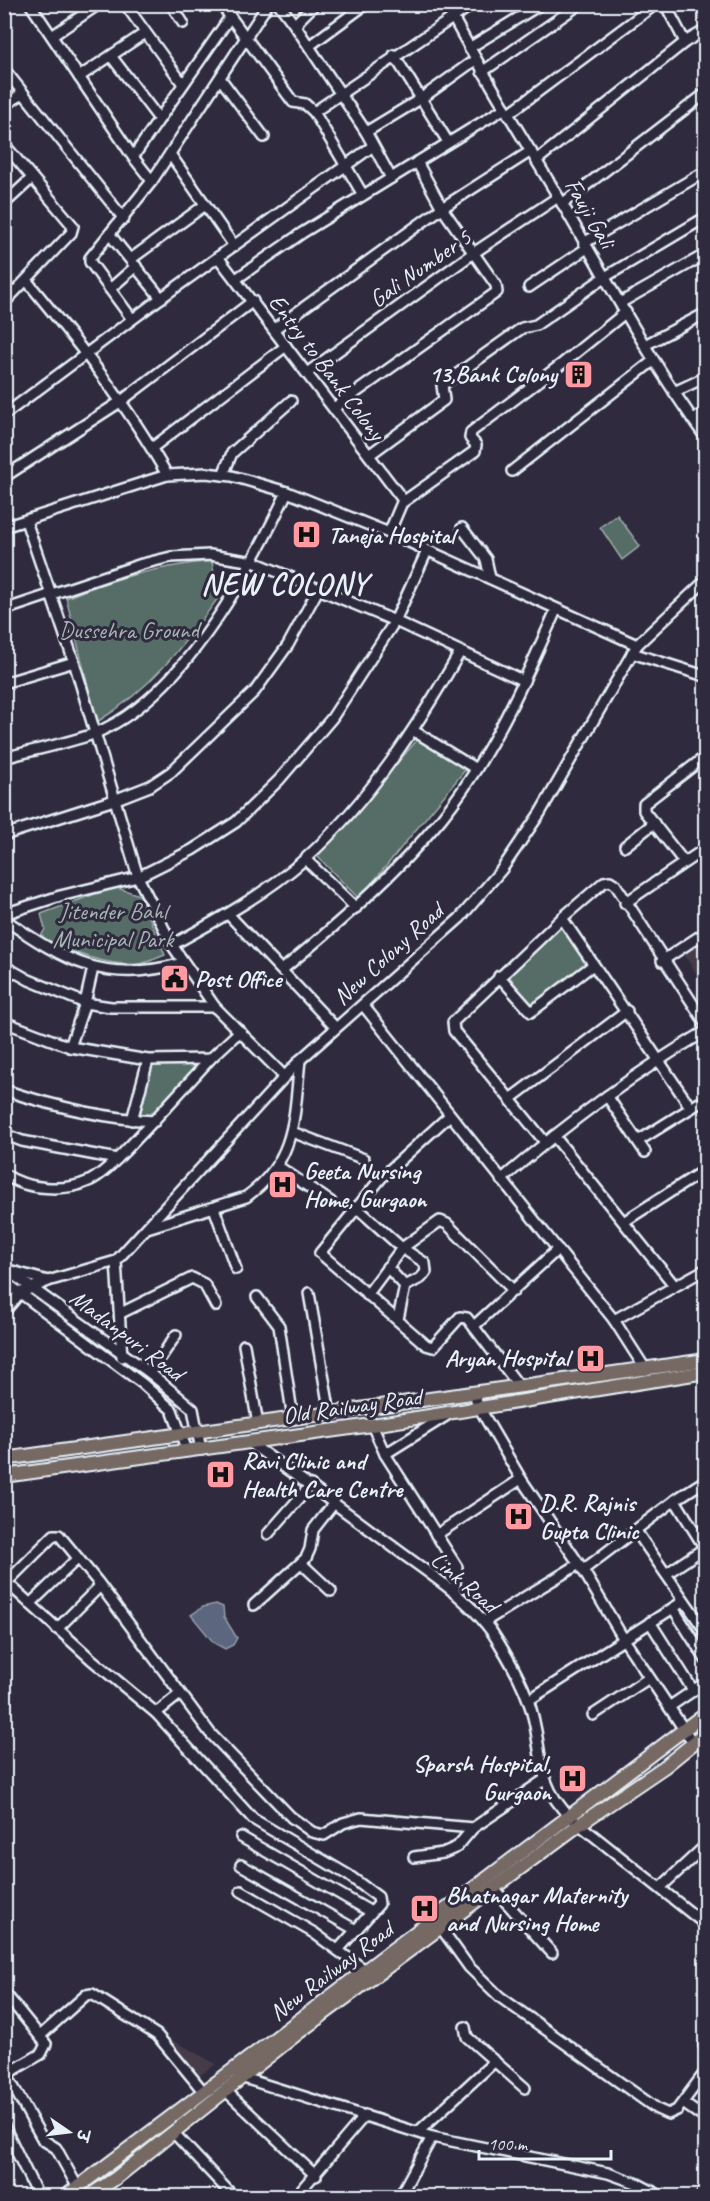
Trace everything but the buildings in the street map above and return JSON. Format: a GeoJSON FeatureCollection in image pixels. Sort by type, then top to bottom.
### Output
{"type":"FeatureCollection","features":[{"type":"Feature","properties":{"kind":"main road","name":"Old Railway Road"},"geometry":{"type":"LineString","coordinates":[[4,1459],[705,1360]]}},
{"type":"Feature","properties":{"kind":"main road","name":"Old Railway Road"},"geometry":{"type":"LineString","coordinates":[[4,1476],[480,1409],[705,1372]]}},
{"type":"Feature","properties":{"kind":"main road","name":"New Railway Road"},"geometry":{"type":"LineString","coordinates":[[370,1974],[441,1929],[494,1889],[705,1713]]}},
{"type":"Feature","properties":{"kind":"main road","name":"New Railway Road"},"geometry":{"type":"LineString","coordinates":[[72,2194],[203,2091],[239,2073],[575,1820],[664,1767],[705,1733]]}},
{"type":"Feature","properties":{"kind":"main road","name":"New Railway Road"},"geometry":{"type":"LineString","coordinates":[[89,2196],[225,2090],[239,2073]]}},
{"type":"Feature","properties":{"kind":"street"},"geometry":{"type":"LineString","coordinates":[[30,4],[133,157],[152,181]]}},
{"type":"Feature","properties":{"kind":"street"},"geometry":{"type":"LineString","coordinates":[[52,36],[99,4]]}},
{"type":"Feature","properties":{"kind":"street"},"geometry":{"type":"LineString","coordinates":[[125,4],[183,84]]}},
{"type":"Feature","properties":{"kind":"street"},"geometry":{"type":"LineString","coordinates":[[171,4],[183,23]]}},
{"type":"Feature","properties":{"kind":"street"},"geometry":{"type":"LineString","coordinates":[[221,4],[293,102],[305,104],[314,112],[363,195]]}},
{"type":"Feature","properties":{"kind":"street"},"geometry":{"type":"LineString","coordinates":[[132,319],[90,262],[92,256],[111,236],[152,181],[268,4]]}},
{"type":"Feature","properties":{"kind":"street"},"geometry":{"type":"LineString","coordinates":[[279,4],[297,27],[366,132],[391,178]]}},
{"type":"Feature","properties":{"kind":"street"},"geometry":{"type":"LineString","coordinates":[[297,27],[299,20],[315,4]]}},
{"type":"Feature","properties":{"kind":"street"},"geometry":{"type":"LineString","coordinates":[[309,46],[366,4]]}},
{"type":"Feature","properties":{"kind":"street","name":"Fauji Gali"},"geometry":{"type":"LineString","coordinates":[[447,4],[475,60],[537,160],[653,361],[705,438]]}},
{"type":"Feature","properties":{"kind":"street"},"geometry":{"type":"LineString","coordinates":[[314,112],[394,55],[473,4]]}},
{"type":"Feature","properties":{"kind":"street"},"geometry":{"type":"LineString","coordinates":[[469,48],[542,4]]}},
{"type":"Feature","properties":{"kind":"street"},"geometry":{"type":"LineString","coordinates":[[482,72],[580,4]]}},
{"type":"Feature","properties":{"kind":"street"},"geometry":{"type":"LineString","coordinates":[[236,279],[448,142],[506,111],[657,4]]}},
{"type":"Feature","properties":{"kind":"street"},"geometry":{"type":"LineString","coordinates":[[665,4],[686,42]]}},
{"type":"Feature","properties":{"kind":"street"},"geometry":{"type":"LineString","coordinates":[[133,157],[230,17]]}},
{"type":"Feature","properties":{"kind":"street"},"geometry":{"type":"LineString","coordinates":[[537,160],[686,42],[705,30]]}},
{"type":"Feature","properties":{"kind":"street"},"geometry":{"type":"LineString","coordinates":[[79,77],[145,33]]}},
{"type":"Feature","properties":{"kind":"street"},"geometry":{"type":"LineString","coordinates":[[394,55],[448,142]]}},
{"type":"Feature","properties":{"kind":"street"},"geometry":{"type":"LineString","coordinates":[[111,56],[159,119]]}},
{"type":"Feature","properties":{"kind":"street"},"geometry":{"type":"LineString","coordinates":[[366,132],[422,98],[475,60]]}},
{"type":"Feature","properties":{"kind":"street"},"geometry":{"type":"LineString","coordinates":[[4,69],[124,219]]}},
{"type":"Feature","properties":{"kind":"street"},"geometry":{"type":"LineString","coordinates":[[220,78],[264,137]]}},
{"type":"Feature","properties":{"kind":"street"},"geometry":{"type":"LineString","coordinates":[[4,106],[23,93]]}},
{"type":"Feature","properties":{"kind":"street","name":"Gali Number 5"},"geometry":{"type":"LineString","coordinates":[[307,373],[472,255],[560,201],[705,93]]}},
{"type":"Feature","properties":{"kind":"street"},"geometry":{"type":"LineString","coordinates":[[4,144],[73,226],[71,233],[27,282],[4,303]]}},
{"type":"Feature","properties":{"kind":"street"},"geometry":{"type":"LineString","coordinates":[[4,415],[132,319],[373,146]]}},
{"type":"Feature","properties":{"kind":"street"},"geometry":{"type":"LineString","coordinates":[[274,329],[442,208],[531,151]]}},
{"type":"Feature","properties":{"kind":"street"},"geometry":{"type":"LineString","coordinates":[[170,154],[234,246]]}},
{"type":"Feature","properties":{"kind":"street"},"geometry":{"type":"LineString","coordinates":[[333,408],[497,292],[495,285],[472,255],[442,208],[417,162]]}},
{"type":"Feature","properties":{"kind":"street"},"geometry":{"type":"LineString","coordinates":[[530,286],[586,245],[705,171]]}},
{"type":"Feature","properties":{"kind":"street"},"geometry":{"type":"LineString","coordinates":[[4,204],[32,178]]}},
{"type":"Feature","properties":{"kind":"street"},"geometry":{"type":"LineString","coordinates":[[110,289],[134,263],[205,205]]}},
{"type":"Feature","properties":{"kind":"street"},"geometry":{"type":"LineString","coordinates":[[369,455],[444,400],[442,385],[522,328],[536,325],[605,277],[705,217]]}},
{"type":"Feature","properties":{"kind":"street"},"geometry":{"type":"LineString","coordinates":[[111,236],[161,298]]}},
{"type":"Feature","properties":{"kind":"street"},"geometry":{"type":"LineString","coordinates":[[620,303],[705,254]]}},
{"type":"Feature","properties":{"kind":"street","name":"Entry to Bank Colony"},"geometry":{"type":"LineString","coordinates":[[218,257],[403,502]]}},
{"type":"Feature","properties":{"kind":"street"},"geometry":{"type":"LineString","coordinates":[[27,282],[86,353],[152,448],[167,475]]}},
{"type":"Feature","properties":{"kind":"street"},"geometry":{"type":"LineString","coordinates":[[4,477],[120,402],[253,302]]}},
{"type":"Feature","properties":{"kind":"street"},"geometry":{"type":"LineString","coordinates":[[389,533],[403,502],[475,451],[476,445],[470,438],[471,432],[626,312]]}},
{"type":"Feature","properties":{"kind":"street"},"geometry":{"type":"LineString","coordinates":[[645,345],[705,313]]}},
{"type":"Feature","properties":{"kind":"street"},"geometry":{"type":"LineString","coordinates":[[152,448],[286,346]]}},
{"type":"Feature","properties":{"kind":"street"},"geometry":{"type":"LineString","coordinates":[[512,471],[653,361]]}},
{"type":"Feature","properties":{"kind":"street"},"geometry":{"type":"LineString","coordinates":[[674,392],[705,376]]}},
{"type":"Feature","properties":{"kind":"street"},"geometry":{"type":"LineString","coordinates":[[223,475],[232,453],[291,401]]}},
{"type":"Feature","properties":{"kind":"street"},"geometry":{"type":"LineString","coordinates":[[692,420],[705,413]]}},
{"type":"Feature","properties":{"kind":"street"},"geometry":{"type":"LineString","coordinates":[[4,515],[8,526],[86,498],[167,475],[207,473],[223,475],[287,492],[389,533],[490,578],[635,649],[705,676]]}},
{"type":"Feature","properties":{"kind":"street"},"geometry":{"type":"LineString","coordinates":[[4,758],[94,733],[133,711],[158,691],[208,630],[254,562],[287,492]]}},
{"type":"Feature","properties":{"kind":"street"},"geometry":{"type":"LineString","coordinates":[[26,521],[74,662],[138,877],[171,945],[215,1007],[285,1077]]}},
{"type":"Feature","properties":{"kind":"street"},"geometry":{"type":"LineString","coordinates":[[462,528],[486,559],[490,578]]}},
{"type":"Feature","properties":{"kind":"street"},"geometry":{"type":"LineString","coordinates":[[4,914],[60,896],[138,877],[192,850],[236,822],[279,780],[332,718],[395,621],[428,550]]}},
{"type":"Feature","properties":{"kind":"street"},"geometry":{"type":"LineString","coordinates":[[4,610],[142,564],[171,557],[210,555],[254,562],[319,588],[524,681]]}},
{"type":"Feature","properties":{"kind":"street","name":"New Colony Road"},"geometry":{"type":"LineString","coordinates":[[116,1261],[300,1060],[460,918],[502,869],[540,813],[635,649],[705,580]]}},
{"type":"Feature","properties":{"kind":"street"},"geometry":{"type":"LineString","coordinates":[[4,835],[114,800],[150,786],[171,772],[255,691],[288,645],[319,588]]}},
{"type":"Feature","properties":{"kind":"street"},"geometry":{"type":"LineString","coordinates":[[282,970],[356,908],[442,818],[476,769],[524,681],[556,610]]}},
{"type":"Feature","properties":{"kind":"street"},"geometry":{"type":"LineString","coordinates":[[171,945],[229,915],[305,859],[352,811],[414,731],[460,652]]}},
{"type":"Feature","properties":{"kind":"street"},"geometry":{"type":"LineString","coordinates":[[4,683],[74,662]]}},
{"type":"Feature","properties":{"kind":"street"},"geometry":{"type":"LineString","coordinates":[[414,731],[476,769]]}},
{"type":"Feature","properties":{"kind":"street"},"geometry":{"type":"LineString","coordinates":[[684,862],[644,811],[646,801],[705,756]]}},
{"type":"Feature","properties":{"kind":"street"},"geometry":{"type":"LineString","coordinates":[[625,846],[654,823]]}},
{"type":"Feature","properties":{"kind":"street"},"geometry":{"type":"LineString","coordinates":[[626,903],[705,848]]}},
{"type":"Feature","properties":{"kind":"street"},"geometry":{"type":"LineString","coordinates":[[305,859],[356,908]]}},
{"type":"Feature","properties":{"kind":"street"},"geometry":{"type":"LineString","coordinates":[[545,1142],[453,1027],[455,1019],[499,976],[604,882],[613,882],[662,961],[705,1024]]}},
{"type":"Feature","properties":{"kind":"street"},"geometry":{"type":"LineString","coordinates":[[229,915],[335,1027]]}},
{"type":"Feature","properties":{"kind":"street"},"geometry":{"type":"LineString","coordinates":[[562,918],[593,965],[695,1105],[638,1141]]}},
{"type":"Feature","properties":{"kind":"street"},"geometry":{"type":"LineString","coordinates":[[4,919],[54,951],[93,968],[121,973],[152,971],[183,963]]}},
{"type":"Feature","properties":{"kind":"street"},"geometry":{"type":"LineString","coordinates":[[662,961],[705,932]]}},
{"type":"Feature","properties":{"kind":"street"},"geometry":{"type":"LineString","coordinates":[[499,976],[531,1012],[593,965]]}},
{"type":"Feature","properties":{"kind":"street"},"geometry":{"type":"LineString","coordinates":[[4,966],[29,980],[85,1003],[111,1007],[215,1007]]}},
{"type":"Feature","properties":{"kind":"street"},"geometry":{"type":"LineString","coordinates":[[70,1047],[85,1003],[93,968]]}},
{"type":"Feature","properties":{"kind":"street"},"geometry":{"type":"LineString","coordinates":[[363,1005],[614,1320],[646,1370]]}},
{"type":"Feature","properties":{"kind":"street"},"geometry":{"type":"LineString","coordinates":[[510,1099],[627,1011]]}},
{"type":"Feature","properties":{"kind":"street"},"geometry":{"type":"LineString","coordinates":[[4,1022],[70,1047],[148,1060],[210,1059]]}},
{"type":"Feature","properties":{"kind":"street"},"geometry":{"type":"LineString","coordinates":[[4,1174],[38,1187],[69,1187],[92,1180],[155,1121],[210,1059],[240,1031]]}},
{"type":"Feature","properties":{"kind":"street"},"geometry":{"type":"LineString","coordinates":[[501,1180],[545,1142],[607,1096],[660,1058],[705,1031]]}},
{"type":"Feature","properties":{"kind":"street"},"geometry":{"type":"LineString","coordinates":[[132,1120],[148,1060]]}},
{"type":"Feature","properties":{"kind":"street"},"geometry":{"type":"LineString","coordinates":[[146,1228],[246,1197],[260,1187],[279,1167],[292,1132],[300,1060]]}},
{"type":"Feature","properties":{"kind":"street"},"geometry":{"type":"LineString","coordinates":[[4,1090],[52,1106],[132,1120],[155,1121]]}},
{"type":"Feature","properties":{"kind":"street"},"geometry":{"type":"LineString","coordinates":[[607,1096],[645,1152]]}},
{"type":"Feature","properties":{"kind":"street"},"geometry":{"type":"LineString","coordinates":[[450,1115],[382,1177],[320,1253],[430,1347],[437,1344],[460,1317],[467,1318],[519,1386]]}},
{"type":"Feature","properties":{"kind":"street"},"geometry":{"type":"LineString","coordinates":[[292,1132],[364,1159]]}},
{"type":"Feature","properties":{"kind":"street"},"geometry":{"type":"LineString","coordinates":[[4,1134],[22,1141],[117,1159]]}},
{"type":"Feature","properties":{"kind":"street"},"geometry":{"type":"LineString","coordinates":[[554,1136],[625,1221],[674,1285]]}},
{"type":"Feature","properties":{"kind":"street"},"geometry":{"type":"LineString","coordinates":[[279,1167],[331,1202]]}},
{"type":"Feature","properties":{"kind":"street"},"geometry":{"type":"LineString","coordinates":[[625,1221],[705,1169]]}},
{"type":"Feature","properties":{"kind":"street"},"geometry":{"type":"LineString","coordinates":[[356,1207],[402,1248],[425,1263],[427,1268],[422,1278],[405,1286]]}},
{"type":"Feature","properties":{"kind":"street"},"geometry":{"type":"LineString","coordinates":[[214,1208],[237,1269]]}},
{"type":"Feature","properties":{"kind":"street"},"geometry":{"type":"LineString","coordinates":[[367,1295],[402,1248],[436,1222],[442,1221],[514,1290]]}},
{"type":"Feature","properties":{"kind":"street"},"geometry":{"type":"LineString","coordinates":[[474,1326],[558,1249]]}},
{"type":"Feature","properties":{"kind":"street"},"geometry":{"type":"LineString","coordinates":[[4,1312],[20,1293],[48,1281],[116,1261],[123,1355],[119,1366]]}},
{"type":"Feature","properties":{"kind":"street"},"geometry":{"type":"LineString","coordinates":[[5,1268],[48,1281]]}},
{"type":"Feature","properties":{"kind":"street","name":"Madanpuri Road"},"geometry":{"type":"LineString","coordinates":[[5,1268],[150,1373],[193,1409],[199,1430],[201,1450]]}},
{"type":"Feature","properties":{"kind":"street"},"geometry":{"type":"LineString","coordinates":[[387,1268],[405,1286]]}},
{"type":"Feature","properties":{"kind":"street"},"geometry":{"type":"LineString","coordinates":[[614,1320],[705,1269]]}},
{"type":"Feature","properties":{"kind":"street"},"geometry":{"type":"LineString","coordinates":[[120,1313],[192,1278],[204,1284],[216,1306]]}},
{"type":"Feature","properties":{"kind":"street","name":"Madanpuri Road"},"geometry":{"type":"LineString","coordinates":[[4,1281],[119,1366],[172,1410],[187,1451]]}},
{"type":"Feature","properties":{"kind":"street"},"geometry":{"type":"LineString","coordinates":[[398,1319],[405,1286]]}},
{"type":"Feature","properties":{"kind":"street"},"geometry":{"type":"LineString","coordinates":[[309,1293],[330,1414]]}},
{"type":"Feature","properties":{"kind":"street"},"geometry":{"type":"LineString","coordinates":[[257,1297],[279,1326],[293,1419]]}},
{"type":"Feature","properties":{"kind":"street"},"geometry":{"type":"LineString","coordinates":[[150,1373],[176,1335]]}},
{"type":"Feature","properties":{"kind":"street"},"geometry":{"type":"LineString","coordinates":[[244,1344],[258,1424]]}},
{"type":"Feature","properties":{"kind":"street"},"geometry":{"type":"LineString","coordinates":[[473,1393],[521,1479],[581,1567],[623,1638],[693,1743]]}},
{"type":"Feature","properties":{"kind":"street"},"geometry":{"type":"LineString","coordinates":[[385,1454],[453,1412]]}},
{"type":"Feature","properties":{"kind":"street"},"geometry":{"type":"LineString","coordinates":[[372,1425],[385,1454],[457,1567],[454,1593]]}},
{"type":"Feature","properties":{"kind":"street","name":"Link Road"},"geometry":{"type":"LineString","coordinates":[[248,1442],[311,1485],[454,1593],[484,1622],[498,1640],[529,1701],[544,1780],[556,1802],[705,1925]]}},
{"type":"Feature","properties":{"kind":"street"},"geometry":{"type":"LineString","coordinates":[[436,1535],[521,1479]]}},
{"type":"Feature","properties":{"kind":"street"},"geometry":{"type":"LineString","coordinates":[[484,1622],[581,1567],[636,1531],[705,1480]]}},
{"type":"Feature","properties":{"kind":"street"},"geometry":{"type":"LineString","coordinates":[[268,1534],[311,1485]]}},
{"type":"Feature","properties":{"kind":"street"},"geometry":{"type":"LineString","coordinates":[[666,1574],[705,1548],[675,1500]]}},
{"type":"Feature","properties":{"kind":"street"},"geometry":{"type":"LineString","coordinates":[[254,1605],[302,1563],[309,1552],[313,1530],[334,1503]]}},
{"type":"Feature","properties":{"kind":"street"},"geometry":{"type":"LineString","coordinates":[[636,1531],[705,1632]]}},
{"type":"Feature","properties":{"kind":"street"},"geometry":{"type":"LineString","coordinates":[[338,1950],[379,1904],[378,1897],[348,1875],[254,1819],[156,1713],[57,1629],[5,1581],[56,1534],[100,1586],[180,1694],[244,1770],[291,1817],[312,1832],[324,1835],[344,1822],[373,1818],[473,1828]]}},
{"type":"Feature","properties":{"kind":"street"},"geometry":{"type":"LineString","coordinates":[[30,1604],[78,1558]]}},
{"type":"Feature","properties":{"kind":"street"},"geometry":{"type":"LineString","coordinates":[[302,1563],[331,1591]]}},
{"type":"Feature","properties":{"kind":"street"},"geometry":{"type":"LineString","coordinates":[[57,1629],[100,1586]]}},
{"type":"Feature","properties":{"kind":"street"},"geometry":{"type":"LineString","coordinates":[[529,1701],[623,1638],[684,1601]]}},
{"type":"Feature","properties":{"kind":"street"},"geometry":{"type":"LineString","coordinates":[[673,1608],[705,1660]]}},
{"type":"Feature","properties":{"kind":"street"},"geometry":{"type":"LineString","coordinates":[[696,1619],[705,1612]]}},
{"type":"Feature","properties":{"kind":"street"},"geometry":{"type":"LineString","coordinates":[[650,1622],[693,1690]]}},
{"type":"Feature","properties":{"kind":"street"},"geometry":{"type":"LineString","coordinates":[[593,1715],[649,1678]]}},
{"type":"Feature","properties":{"kind":"street"},"geometry":{"type":"LineString","coordinates":[[669,1707],[705,1682]]}},
{"type":"Feature","properties":{"kind":"street"},"geometry":{"type":"LineString","coordinates":[[156,1713],[180,1694]]}},
{"type":"Feature","properties":{"kind":"street"},"geometry":{"type":"LineString","coordinates":[[414,1857],[443,1853],[457,1847],[473,1828],[544,1780]]}},
{"type":"Feature","properties":{"kind":"street"},"geometry":{"type":"LineString","coordinates":[[241,1837],[371,1912]]}},
{"type":"Feature","properties":{"kind":"street"},"geometry":{"type":"LineString","coordinates":[[661,1887],[705,1845]]}},
{"type":"Feature","properties":{"kind":"street"},"geometry":{"type":"LineString","coordinates":[[241,1865],[356,1930]]}},
{"type":"Feature","properties":{"kind":"street"},"geometry":{"type":"LineString","coordinates":[[494,1889],[552,1953]]}},
{"type":"Feature","properties":{"kind":"street"},"geometry":{"type":"LineString","coordinates":[[241,1891],[314,1933],[370,1974]]}},
{"type":"Feature","properties":{"kind":"street"},"geometry":{"type":"LineString","coordinates":[[698,1918],[705,1910]]}},
{"type":"Feature","properties":{"kind":"street"},"geometry":{"type":"LineString","coordinates":[[441,1929],[469,1967],[500,1997],[657,2109],[668,2114],[677,2110],[704,2077]]}},
{"type":"Feature","properties":{"kind":"street"},"geometry":{"type":"LineString","coordinates":[[4,1992],[46,2044],[45,2051],[6,2072],[43,2140],[57,2148],[72,2194]]}},
{"type":"Feature","properties":{"kind":"street"},"geometry":{"type":"LineString","coordinates":[[40,2036],[86,1995],[92,1994],[156,2035],[203,2091]]}},
{"type":"Feature","properties":{"kind":"street"},"geometry":{"type":"LineString","coordinates":[[465,2028],[467,2037],[525,2088]]}},
{"type":"Feature","properties":{"kind":"street"},"geometry":{"type":"LineString","coordinates":[[418,2132],[495,2061]]}},
{"type":"Feature","properties":{"kind":"street"},"geometry":{"type":"LineString","coordinates":[[239,2073],[432,2137],[608,2173],[636,2183],[661,2196]]}},
{"type":"Feature","properties":{"kind":"street"},"geometry":{"type":"LineString","coordinates":[[225,2090],[316,2176]]}},
{"type":"Feature","properties":{"kind":"street"},"geometry":{"type":"LineString","coordinates":[[682,2103],[705,2119]]}},
{"type":"Feature","properties":{"kind":"street"},"geometry":{"type":"LineString","coordinates":[[296,2196],[316,2176],[365,2115]]}},
{"type":"Feature","properties":{"kind":"street"},"geometry":{"type":"LineString","coordinates":[[4,2126],[38,2196]]}},
{"type":"Feature","properties":{"kind":"street"},"geometry":{"type":"LineString","coordinates":[[173,2132],[233,2196]]}},
{"type":"Feature","properties":{"kind":"street"},"geometry":{"type":"LineString","coordinates":[[400,2196],[432,2137]]}},
{"type":"Feature","properties":{"kind":"street"},"geometry":{"type":"LineString","coordinates":[[701,2196],[705,2190]]}},
{"type":"Feature","properties":{"kind":"shaded area"},"geometry":{"type":"Polygon","coordinates":[[[705,937],[705,988],[682,951],[705,937]]]}},
{"type":"Feature","properties":{"kind":"shaded area"},"geometry":{"type":"Polygon","coordinates":[[[167,2037],[216,2064],[196,2078],[167,2037]]]}},
{"type":"Feature","properties":{"kind":"green space"},"geometry":{"type":"Polygon","coordinates":[[[617,515],[640,546],[622,560],[600,527],[617,515]]]}},
{"type":"Feature","properties":{"kind":"green space","name":"Dussehra Ground"},"geometry":{"type":"Polygon","coordinates":[[[212,561],[216,585],[224,590],[182,646],[152,679],[136,694],[97,722],[66,598],[101,584],[138,574],[212,561]]]}},
{"type":"Feature","properties":{"kind":"green space"},"geometry":{"type":"Polygon","coordinates":[[[418,739],[466,769],[359,899],[317,856],[418,739]]]}},
{"type":"Feature","properties":{"kind":"green space","name":"Jitender Bahl Municipal Park"},"geometry":{"type":"Polygon","coordinates":[[[114,887],[140,895],[165,955],[138,964],[114,963],[75,953],[40,938],[45,929],[41,914],[114,887]]]}},
{"type":"Feature","properties":{"kind":"green space"},"geometry":{"type":"Polygon","coordinates":[[[563,925],[589,963],[531,1008],[508,974],[563,925]]]}},
{"type":"Feature","properties":{"kind":"green space"},"geometry":{"type":"Polygon","coordinates":[[[198,1063],[152,1117],[140,1116],[152,1065],[198,1063]]]}},
{"type":"Feature","properties":{"kind":"water"},"geometry":{"type":"Polygon","coordinates":[[[216,1604],[223,1607],[224,1617],[237,1638],[233,1645],[225,1649],[214,1643],[191,1615],[203,1607],[216,1604]]]}},
{"type":"Feature","properties":{"kind":"place","name":"13,Bank Colony"},"geometry":{"type":"Point","coordinates":[578,374]}},
{"type":"Feature","properties":{"kind":"place","name":"Taneja Hospital"},"geometry":{"type":"Point","coordinates":[307,535]}},
{"type":"Feature","properties":{"kind":"place","name":"Post Office"},"geometry":{"type":"Point","coordinates":[174,979]}},
{"type":"Feature","properties":{"kind":"place","name":"Geeta Nursing Home, Gurgaon"},"geometry":{"type":"Point","coordinates":[283,1185]}},
{"type":"Feature","properties":{"kind":"place","name":"Aryan Hospital"},"geometry":{"type":"Point","coordinates":[590,1358]}},
{"type":"Feature","properties":{"kind":"place","name":"Ravi Clinic and Health Care Centre"},"geometry":{"type":"Point","coordinates":[221,1475]}},
{"type":"Feature","properties":{"kind":"place","name":"D.R. Rajnis Gupta Clinic"},"geometry":{"type":"Point","coordinates":[519,1517]}},
{"type":"Feature","properties":{"kind":"place","name":"Sparsh Hospital, Gurgaon"},"geometry":{"type":"Point","coordinates":[572,1778]}},
{"type":"Feature","properties":{"kind":"place","name":"Bhatnagar Maternity and Nursing Home"},"geometry":{"type":"Point","coordinates":[425,1909]}},
{"type":"Feature","properties":{"kind":"district","name":"NEW COLONY"},"geometry":{"type":"Point","coordinates":[285,584]}}]}
